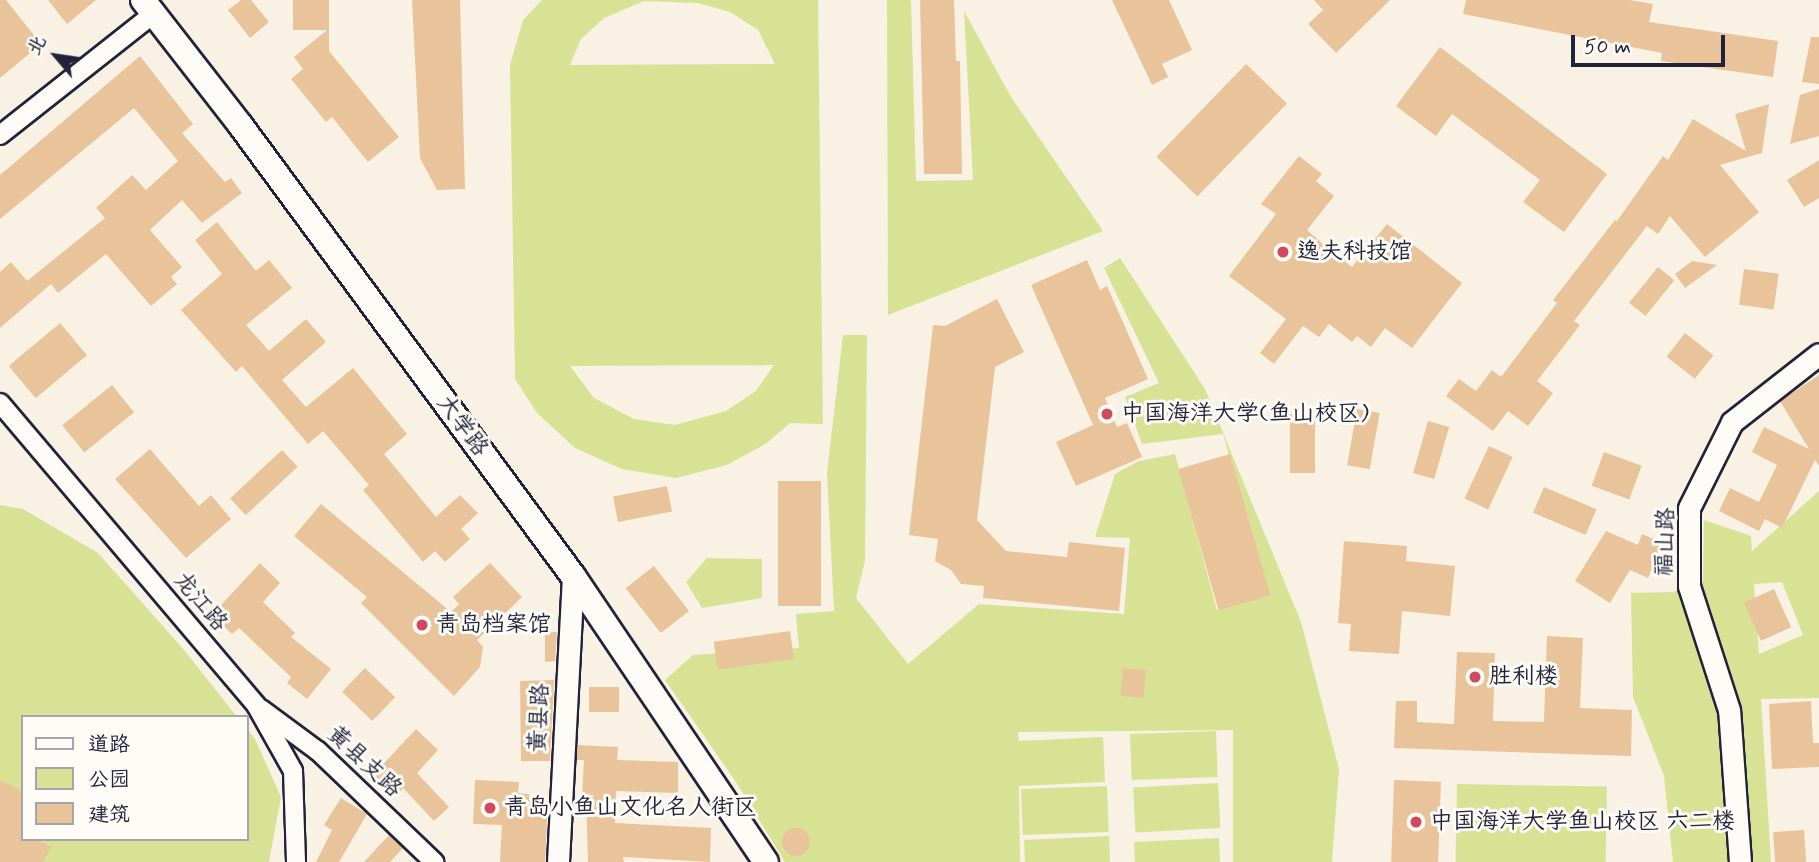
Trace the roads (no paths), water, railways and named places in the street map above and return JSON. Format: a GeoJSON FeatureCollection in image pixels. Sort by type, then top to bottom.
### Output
{"type":"FeatureCollection","features":[{"type":"Feature","properties":{"kind":"main road","name":"大学路"},"geometry":{"type":"LineString","coordinates":[[148,7],[241,126],[573,576],[766,862]]}},
{"type":"Feature","properties":{"kind":"street"},"geometry":{"type":"LineString","coordinates":[[0,135],[148,7]]}},
{"type":"Feature","properties":{"kind":"street","name":"福山路"},"geometry":{"type":"LineString","coordinates":[[1740,862],[1729,710],[1689,586],[1689,508],[1732,422],[1819,354]]}},
{"type":"Feature","properties":{"kind":"street","name":"龙江路"},"geometry":{"type":"LineString","coordinates":[[0,402],[256,705],[293,771],[296,862]]}},
{"type":"Feature","properties":{"kind":"street","name":"黄县路"},"geometry":{"type":"LineString","coordinates":[[558,862],[573,576]]}},
{"type":"Feature","properties":{"kind":"street","name":"黄县支路"},"geometry":{"type":"LineString","coordinates":[[256,705],[318,751],[434,862]]}},
{"type":"Feature","properties":{"kind":"place","name":"逸夫科技馆"},"geometry":{"type":"Point","coordinates":[1283,252]}},
{"type":"Feature","properties":{"kind":"place","name":"中国海洋大学(鱼山校区)"},"geometry":{"type":"Point","coordinates":[1107,414]}},
{"type":"Feature","properties":{"kind":"place","name":"青岛档案馆"},"geometry":{"type":"Point","coordinates":[422,625]}},
{"type":"Feature","properties":{"kind":"place","name":"胜利楼"},"geometry":{"type":"Point","coordinates":[1475,677]}},
{"type":"Feature","properties":{"kind":"place","name":"青岛小鱼山文化名人街区"},"geometry":{"type":"Point","coordinates":[490,808]}},
{"type":"Feature","properties":{"kind":"place","name":"中国海洋大学鱼山校区 六二楼"},"geometry":{"type":"Point","coordinates":[1416,822]}}]}
